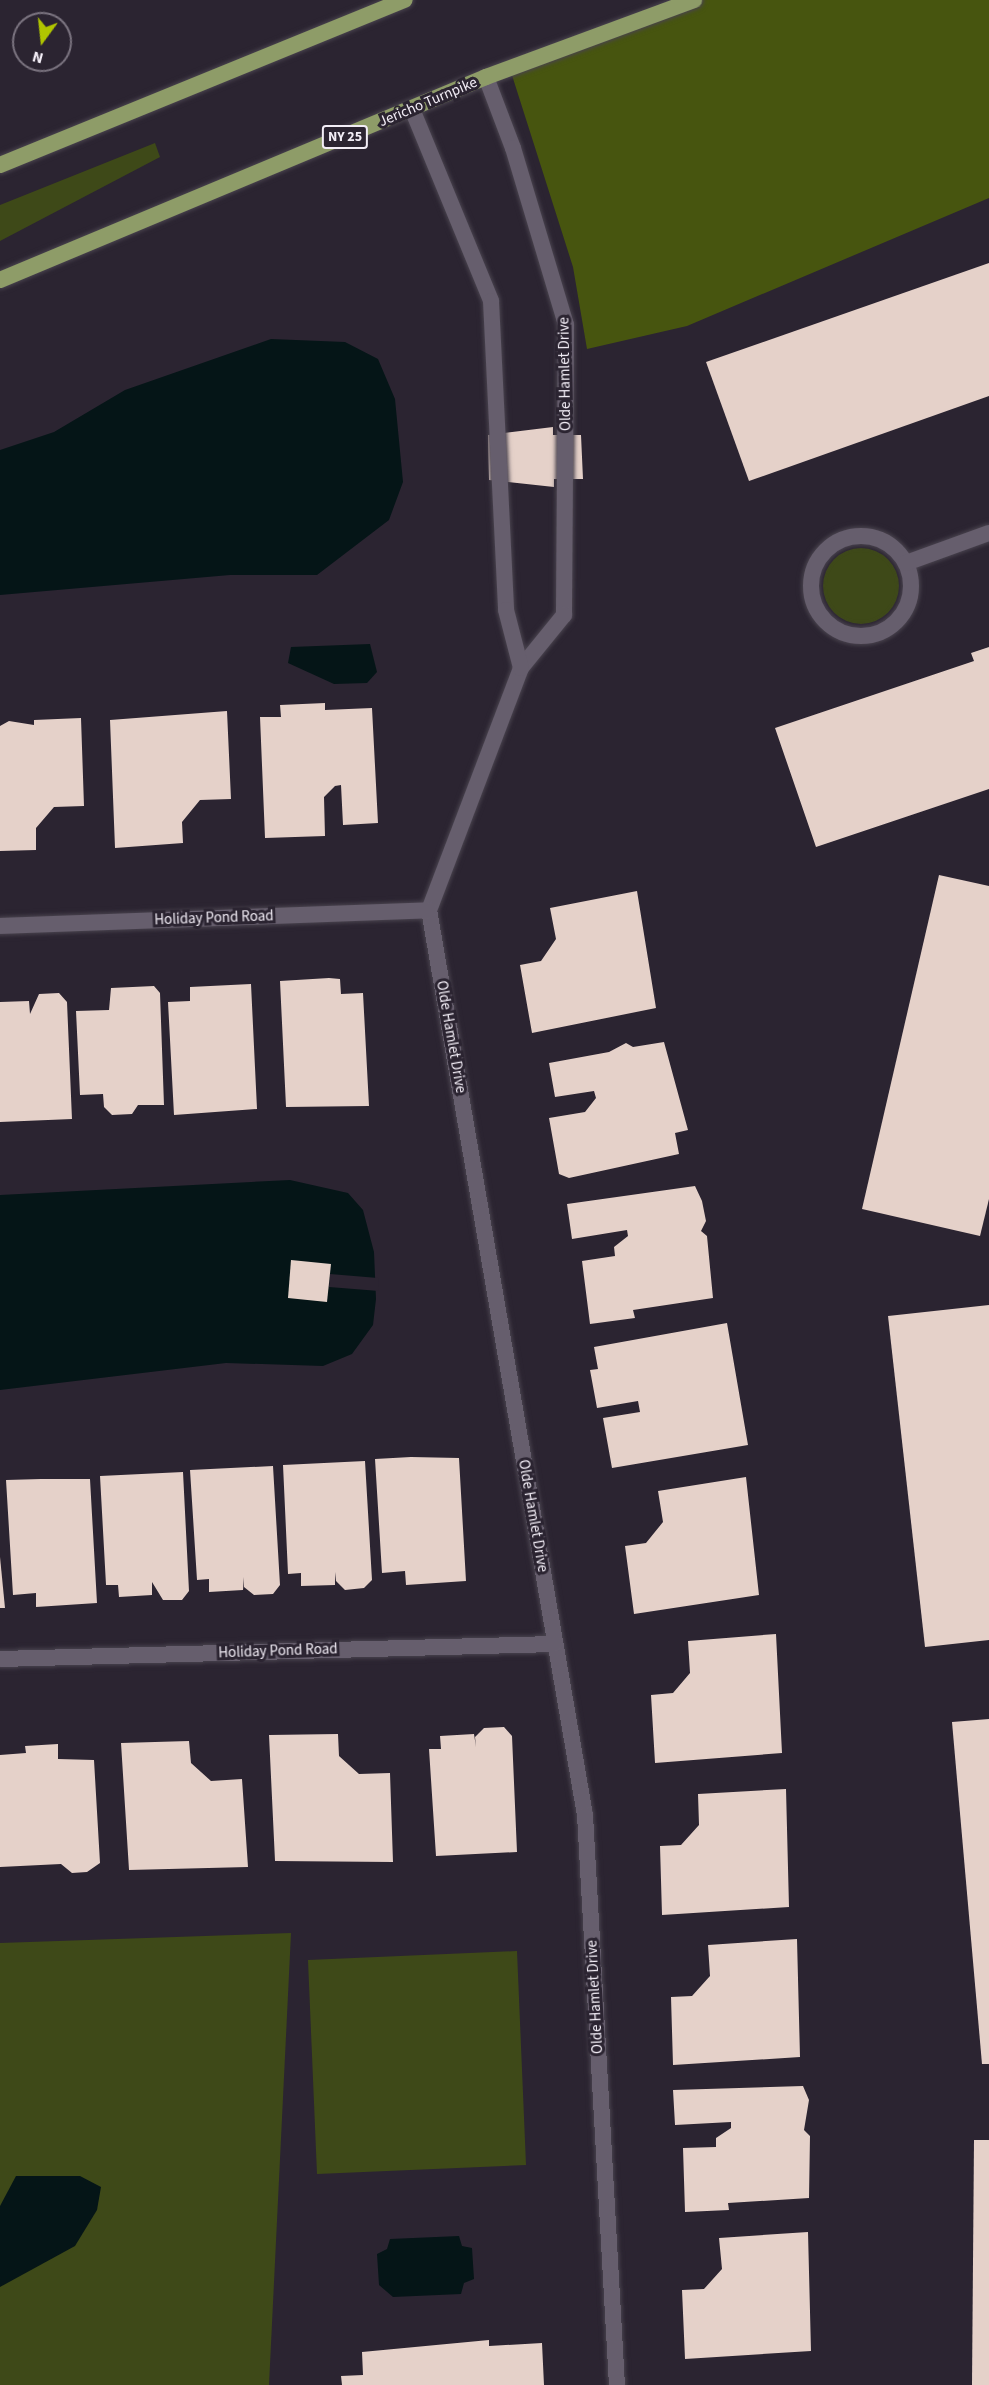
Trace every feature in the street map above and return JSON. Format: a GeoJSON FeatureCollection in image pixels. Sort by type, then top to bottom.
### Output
{"type":"FeatureCollection","features":[{"type":"Feature","properties":{"kind":"main road"},"geometry":{"type":"LineString","coordinates":[[0,165],[405,0]]}},
{"type":"Feature","properties":{"kind":"main road","name":"Jericho Turnpike"},"geometry":{"type":"LineString","coordinates":[[0,280],[486,77],[693,0]]}},
{"type":"Feature","properties":{"kind":"street","name":"Olde Hamlet Drive"},"geometry":{"type":"LineString","coordinates":[[486,77],[513,148],[566,326],[564,615],[521,668],[429,910],[585,1815],[617,2385]]}},
{"type":"Feature","properties":{"kind":"street"},"geometry":{"type":"LineString","coordinates":[[412,109],[495,322],[506,610],[521,668]]}},
{"type":"Feature","properties":{"kind":"street"},"geometry":{"type":"LineString","coordinates":[[906,563],[989,533]]}},
{"type":"Feature","properties":{"kind":"street"},"geometry":{"type":"LineString","coordinates":[[864,536],[881,540],[906,563],[911,594],[897,622],[884,631],[869,636],[838,631],[816,608],[812,574],[819,559],[838,542],[864,536]]}},
{"type":"Feature","properties":{"kind":"street","name":"Holiday Pond Road"},"geometry":{"type":"LineString","coordinates":[[0,926],[429,910]]}},
{"type":"Feature","properties":{"kind":"street","name":"Holiday Pond Road"},"geometry":{"type":"LineString","coordinates":[[0,1659],[555,1644]]}},
{"type":"Feature","properties":{"kind":"green space"},"geometry":{"type":"Polygon","coordinates":[[[694,0],[989,0],[989,198],[687,326],[587,349],[573,267],[510,69],[694,0]]]}},
{"type":"Feature","properties":{"kind":"green space"},"geometry":{"type":"Polygon","coordinates":[[[155,143],[160,157],[0,241],[0,205],[155,143]]]}},
{"type":"Feature","properties":{"kind":"green space"},"geometry":{"type":"Polygon","coordinates":[[[861,548],[875,551],[888,559],[896,572],[899,586],[896,600],[888,613],[875,621],[861,624],[847,621],[834,613],[826,600],[823,586],[826,572],[834,559],[847,551],[861,548]]]}},
{"type":"Feature","properties":{"kind":"green space"},"geometry":{"type":"Polygon","coordinates":[[[291,1933],[269,2385],[0,2385],[0,1943],[291,1933]]]}},
{"type":"Feature","properties":{"kind":"green space"},"geometry":{"type":"Polygon","coordinates":[[[517,1951],[526,2165],[317,2174],[308,1960],[517,1951]]]}},
{"type":"Feature","properties":{"kind":"shaded area"},"geometry":{"type":"Polygon","coordinates":[[[271,339],[345,342],[378,359],[395,399],[403,482],[389,520],[317,575],[230,575],[0,595],[0,450],[54,432],[125,390],[271,339]]]}},
{"type":"Feature","properties":{"kind":"shaded area"},"geometry":{"type":"Polygon","coordinates":[[[370,644],[377,672],[367,683],[334,684],[288,663],[291,647],[370,644]]]}},
{"type":"Feature","properties":{"kind":"shaded area"},"geometry":{"type":"Polygon","coordinates":[[[290,1180],[348,1193],[363,1210],[374,1252],[376,1299],[373,1325],[352,1354],[323,1366],[226,1363],[0,1390],[0,1195],[290,1180]]]}},
{"type":"Feature","properties":{"kind":"shaded area"},"geometry":{"type":"Polygon","coordinates":[[[16,2176],[80,2176],[101,2187],[97,2210],[75,2246],[0,2287],[0,2206],[16,2176]]]}},
{"type":"Feature","properties":{"kind":"shaded area"},"geometry":{"type":"Polygon","coordinates":[[[459,2236],[462,2246],[472,2248],[474,2279],[464,2283],[461,2294],[393,2297],[379,2285],[377,2254],[387,2249],[390,2239],[459,2236]]]}},
{"type":"Feature","properties":{"kind":"pier"},"geometry":{"type":"Polygon","coordinates":[[[330,1274],[378,1278],[379,1291],[329,1287],[330,1274]]]}},
{"type":"Feature","properties":{"kind":"building"},"geometry":{"type":"Polygon","coordinates":[[[989,263],[989,396],[749,481],[706,362],[989,263]]]}},
{"type":"Feature","properties":{"kind":"building"},"geometry":{"type":"Polygon","coordinates":[[[553,427],[553,435],[581,435],[583,479],[554,479],[554,487],[489,480],[488,435],[553,427]]]}},
{"type":"Feature","properties":{"kind":"building"},"geometry":{"type":"Polygon","coordinates":[[[989,647],[989,789],[816,847],[775,728],[974,661],[971,653],[989,647]]]}},
{"type":"Feature","properties":{"kind":"building"},"geometry":{"type":"Polygon","coordinates":[[[325,703],[325,710],[372,708],[378,823],[343,825],[341,785],[335,786],[324,797],[325,836],[265,838],[260,717],[281,717],[280,705],[325,703]]]}},
{"type":"Feature","properties":{"kind":"building"},"geometry":{"type":"Polygon","coordinates":[[[227,711],[231,799],[200,800],[182,822],[183,843],[115,848],[110,720],[227,711]]]}},
{"type":"Feature","properties":{"kind":"building"},"geometry":{"type":"Polygon","coordinates":[[[81,718],[84,806],[54,807],[36,828],[36,850],[0,851],[0,726],[9,721],[34,725],[34,720],[81,718]]]}},
{"type":"Feature","properties":{"kind":"building"},"geometry":{"type":"Polygon","coordinates":[[[939,875],[989,886],[989,1199],[980,1236],[862,1209],[939,875]]]}},
{"type":"Feature","properties":{"kind":"building"},"geometry":{"type":"Polygon","coordinates":[[[637,891],[656,1008],[532,1033],[520,965],[541,961],[556,939],[550,908],[637,891]]]}},
{"type":"Feature","properties":{"kind":"building"},"geometry":{"type":"Polygon","coordinates":[[[340,979],[341,994],[363,993],[369,1106],[286,1107],[280,981],[340,979]]]}},
{"type":"Feature","properties":{"kind":"building"},"geometry":{"type":"Polygon","coordinates":[[[251,984],[257,1109],[174,1115],[168,1002],[190,1001],[190,987],[251,984]]]}},
{"type":"Feature","properties":{"kind":"building"},"geometry":{"type":"Polygon","coordinates":[[[154,986],[160,993],[164,1105],[138,1105],[132,1114],[112,1115],[104,1107],[103,1094],[80,1095],[76,1011],[109,1010],[111,988],[154,986]]]}},
{"type":"Feature","properties":{"kind":"building"},"geometry":{"type":"Polygon","coordinates":[[[59,993],[67,1002],[72,1119],[0,1122],[0,1002],[29,1001],[30,1014],[39,994],[59,993]]]}},
{"type":"Feature","properties":{"kind":"building"},"geometry":{"type":"Polygon","coordinates":[[[664,1042],[688,1130],[675,1133],[679,1154],[569,1178],[559,1174],[549,1118],[585,1112],[596,1098],[594,1091],[555,1097],[549,1063],[609,1052],[626,1043],[633,1047],[664,1042]]]}},
{"type":"Feature","properties":{"kind":"building"},"geometry":{"type":"Polygon","coordinates":[[[695,1186],[702,1201],[706,1221],[701,1231],[707,1236],[713,1298],[633,1310],[635,1318],[590,1324],[582,1261],[615,1256],[614,1247],[628,1236],[627,1230],[572,1239],[567,1204],[695,1186]]]}},
{"type":"Feature","properties":{"kind":"building"},"geometry":{"type":"Polygon","coordinates":[[[291,1260],[331,1264],[327,1302],[288,1298],[291,1260]]]}},
{"type":"Feature","properties":{"kind":"building"},"geometry":{"type":"Polygon","coordinates":[[[989,1305],[989,1640],[925,1647],[888,1316],[989,1305]]]}},
{"type":"Feature","properties":{"kind":"building"},"geometry":{"type":"Polygon","coordinates":[[[727,1323],[748,1445],[612,1468],[603,1418],[640,1412],[638,1401],[597,1408],[590,1370],[598,1369],[594,1347],[727,1323]]]}},
{"type":"Feature","properties":{"kind":"building"},"geometry":{"type":"Polygon","coordinates":[[[459,1458],[466,1581],[406,1585],[405,1571],[382,1573],[375,1459],[459,1458]]]}},
{"type":"Feature","properties":{"kind":"building"},"geometry":{"type":"Polygon","coordinates":[[[365,1461],[372,1580],[364,1588],[345,1590],[336,1581],[335,1572],[335,1585],[301,1586],[301,1573],[288,1574],[283,1465],[365,1461]]]}},
{"type":"Feature","properties":{"kind":"building"},"geometry":{"type":"Polygon","coordinates":[[[273,1466],[280,1585],[273,1594],[254,1595],[244,1587],[244,1577],[243,1590],[209,1592],[209,1579],[197,1580],[190,1470],[273,1466]]]}},
{"type":"Feature","properties":{"kind":"building"},"geometry":{"type":"Polygon","coordinates":[[[183,1472],[189,1591],[182,1600],[163,1600],[152,1582],[152,1595],[119,1597],[118,1585],[106,1585],[100,1476],[183,1472]]]}},
{"type":"Feature","properties":{"kind":"building"},"geometry":{"type":"Polygon","coordinates":[[[746,1477],[759,1595],[634,1614],[625,1546],[646,1543],[663,1522],[658,1491],[746,1477]]]}},
{"type":"Feature","properties":{"kind":"building"},"geometry":{"type":"Polygon","coordinates":[[[90,1479],[97,1603],[36,1607],[36,1593],[13,1595],[6,1480],[90,1479]]]}},
{"type":"Feature","properties":{"kind":"building"},"geometry":{"type":"Polygon","coordinates":[[[0,1557],[5,1608],[0,1608],[0,1557]]]}},
{"type":"Feature","properties":{"kind":"building"},"geometry":{"type":"Polygon","coordinates":[[[776,1634],[782,1753],[655,1763],[651,1695],[673,1693],[690,1673],[688,1641],[776,1634]]]}},
{"type":"Feature","properties":{"kind":"building"},"geometry":{"type":"Polygon","coordinates":[[[989,1719],[989,2064],[982,2064],[952,1722],[989,1719]]]}},
{"type":"Feature","properties":{"kind":"building"},"geometry":{"type":"Polygon","coordinates":[[[504,1727],[512,1736],[517,1852],[436,1856],[429,1749],[441,1749],[440,1736],[474,1734],[476,1747],[475,1737],[484,1728],[504,1727]]]}},
{"type":"Feature","properties":{"kind":"building"},"geometry":{"type":"Polygon","coordinates":[[[338,1734],[339,1756],[359,1774],[390,1773],[393,1862],[275,1861],[269,1735],[338,1734]]]}},
{"type":"Feature","properties":{"kind":"building"},"geometry":{"type":"Polygon","coordinates":[[[189,1741],[191,1763],[211,1781],[242,1779],[248,1867],[129,1870],[121,1743],[189,1741]]]}},
{"type":"Feature","properties":{"kind":"building"},"geometry":{"type":"Polygon","coordinates":[[[58,1744],[58,1759],[94,1760],[100,1863],[87,1872],[72,1873],[61,1864],[0,1867],[0,1755],[26,1753],[25,1746],[58,1744]]]}},
{"type":"Feature","properties":{"kind":"building"},"geometry":{"type":"Polygon","coordinates":[[[786,1789],[789,1907],[662,1915],[660,1846],[681,1845],[699,1825],[698,1794],[786,1789]]]}},
{"type":"Feature","properties":{"kind":"building"},"geometry":{"type":"Polygon","coordinates":[[[797,1939],[800,2057],[673,2065],[671,1997],[692,1996],[710,1976],[708,1945],[797,1939]]]}},
{"type":"Feature","properties":{"kind":"building"},"geometry":{"type":"Polygon","coordinates":[[[803,2086],[809,2100],[804,2130],[810,2136],[809,2198],[728,2203],[729,2210],[685,2212],[683,2148],[716,2147],[716,2138],[731,2128],[731,2122],[675,2125],[673,2090],[803,2086]]]}},
{"type":"Feature","properties":{"kind":"building"},"geometry":{"type":"Polygon","coordinates":[[[974,2140],[989,2140],[989,2385],[972,2385],[974,2140]]]}},
{"type":"Feature","properties":{"kind":"building"},"geometry":{"type":"Polygon","coordinates":[[[808,2232],[811,2351],[685,2359],[682,2290],[704,2289],[722,2269],[719,2238],[808,2232]]]}},
{"type":"Feature","properties":{"kind":"building"},"geometry":{"type":"Polygon","coordinates":[[[489,2340],[489,2346],[542,2343],[544,2385],[342,2385],[341,2376],[363,2375],[362,2352],[489,2340]]]}}]}
